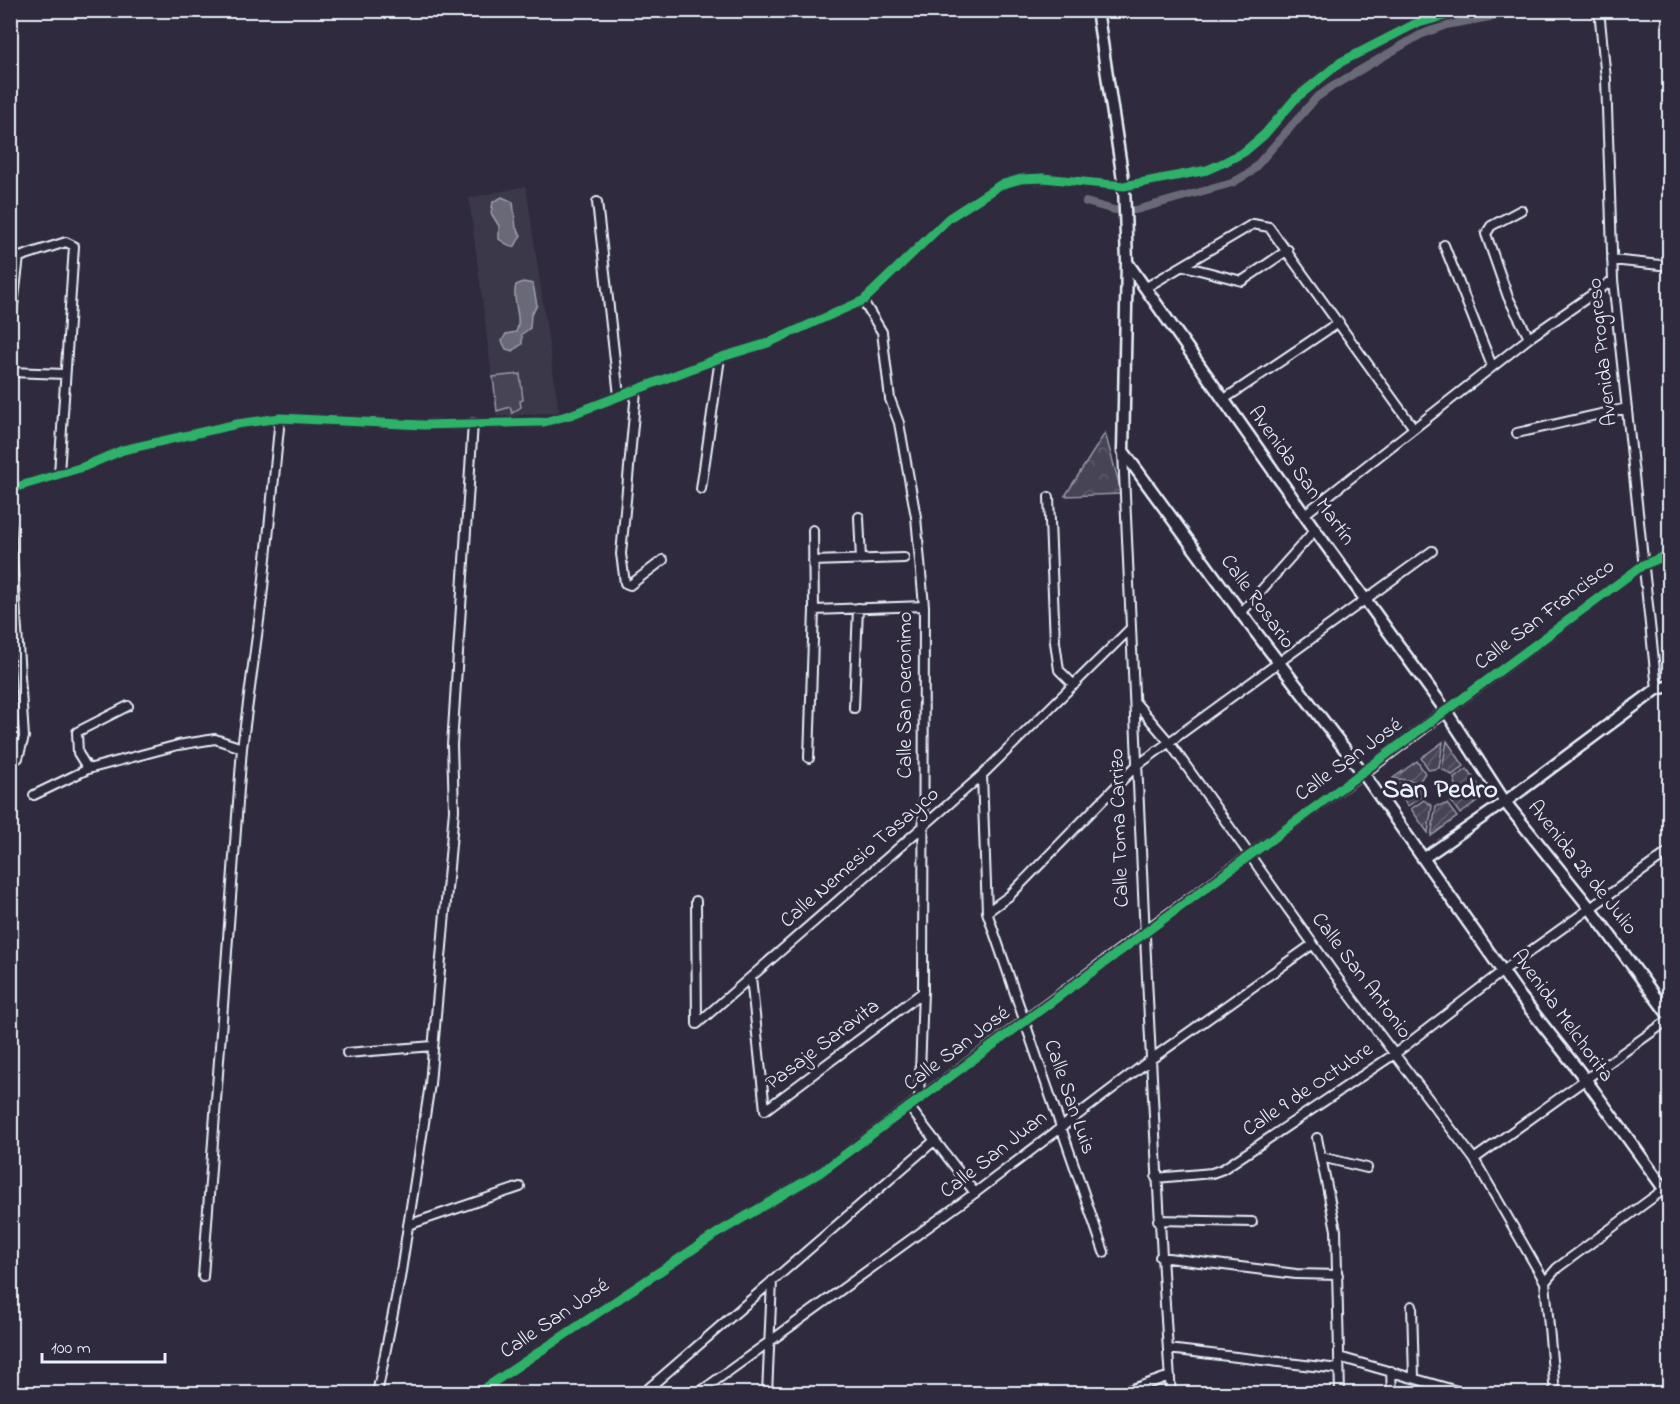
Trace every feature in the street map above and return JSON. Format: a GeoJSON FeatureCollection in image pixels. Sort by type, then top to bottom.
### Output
{"type":"FeatureCollection","features":[{"type":"Feature","properties":{"kind":"main road","name":"Calle Toma Carrizo"},"geometry":{"type":"LineString","coordinates":[[1097,10],[1125,199],[1127,261],[1123,451]]}},
{"type":"Feature","properties":{"kind":"main road","name":"Avenida San Martín"},"geometry":{"type":"LineString","coordinates":[[1127,261],[1315,530],[1366,597],[1446,711]]}},
{"type":"Feature","properties":{"kind":"main road","name":"Calle Rosario"},"geometry":{"type":"LineString","coordinates":[[1123,451],[1241,614],[1363,773],[1424,858]]}},
{"type":"Feature","properties":{"kind":"main road"},"geometry":{"type":"LineString","coordinates":[[1505,802],[1658,688],[1670,686]]}},
{"type":"Feature","properties":{"kind":"main road","name":"Avenida 28 de Julio"},"geometry":{"type":"LineString","coordinates":[[1446,711],[1505,802],[1590,908],[1670,1018]]}},
{"type":"Feature","properties":{"kind":"main road","name":"Avenida Melchorita"},"geometry":{"type":"LineString","coordinates":[[1424,858],[1520,996],[1668,1190]]}},
{"type":"Feature","properties":{"kind":"street"},"geometry":{"type":"LineString","coordinates":[[10,489],[59,474],[123,450],[237,424],[280,418],[423,424],[544,422],[570,415],[619,396],[636,392],[720,358],[768,343],[863,301],[950,218],[1000,185],[1021,179],[1043,178],[1124,186],[1207,170],[1225,162],[1244,152],[1264,135],[1296,98],[1341,62],[1415,24],[1466,10]]}},
{"type":"Feature","properties":{"kind":"street","name":"Avenida Progreso"},"geometry":{"type":"LineString","coordinates":[[1599,10],[1606,79],[1613,280],[1658,688]]}},
{"type":"Feature","properties":{"kind":"street"},"geometry":{"type":"LineString","coordinates":[[597,202],[619,396]]}},
{"type":"Feature","properties":{"kind":"street"},"geometry":{"type":"LineString","coordinates":[[1521,210],[1491,226],[1486,234],[1508,297],[1529,338]]}},
{"type":"Feature","properties":{"kind":"street"},"geometry":{"type":"LineString","coordinates":[[1145,288],[1253,224],[1269,227],[1288,250],[1413,427]]}},
{"type":"Feature","properties":{"kind":"street"},"geometry":{"type":"LineString","coordinates":[[10,260],[66,242],[75,246],[59,474]]}},
{"type":"Feature","properties":{"kind":"street"},"geometry":{"type":"LineString","coordinates":[[1444,245],[1492,366]]}},
{"type":"Feature","properties":{"kind":"street"},"geometry":{"type":"LineString","coordinates":[[1184,266],[1242,281],[1288,250]]}},
{"type":"Feature","properties":{"kind":"street"},"geometry":{"type":"LineString","coordinates":[[10,330],[19,257]]}},
{"type":"Feature","properties":{"kind":"street"},"geometry":{"type":"LineString","coordinates":[[1612,260],[1670,266]]}},
{"type":"Feature","properties":{"kind":"street"},"geometry":{"type":"LineString","coordinates":[[1305,514],[1492,366],[1613,280]]}},
{"type":"Feature","properties":{"kind":"street","name":"Calle San Oeronimo"},"geometry":{"type":"LineString","coordinates":[[863,301],[882,332],[890,399],[899,423],[916,517],[924,606],[923,992],[919,1099]]}},
{"type":"Feature","properties":{"kind":"street"},"geometry":{"type":"LineString","coordinates":[[1223,400],[1339,322]]}},
{"type":"Feature","properties":{"kind":"street"},"geometry":{"type":"LineString","coordinates":[[701,489],[720,358]]}},
{"type":"Feature","properties":{"kind":"street"},"geometry":{"type":"LineString","coordinates":[[10,372],[65,374]]}},
{"type":"Feature","properties":{"kind":"street"},"geometry":{"type":"LineString","coordinates":[[636,392],[621,555],[625,583],[630,585],[663,560]]}},
{"type":"Feature","properties":{"kind":"street"},"geometry":{"type":"LineString","coordinates":[[1517,433],[1627,408]]}},
{"type":"Feature","properties":{"kind":"street"},"geometry":{"type":"LineString","coordinates":[[203,1277],[242,748],[262,598],[280,418]]}},
{"type":"Feature","properties":{"kind":"street"},"geometry":{"type":"LineString","coordinates":[[377,1394],[408,1224],[430,1084],[454,810],[452,745],[473,423]]}},
{"type":"Feature","properties":{"kind":"street","name":"Calle Toma Carrizo"},"geometry":{"type":"LineString","coordinates":[[1123,451],[1143,932],[1160,1257],[1171,1394]]}},
{"type":"Feature","properties":{"kind":"street"},"geometry":{"type":"LineString","coordinates":[[1049,497],[1055,642],[1059,670],[1074,685]]}},
{"type":"Feature","properties":{"kind":"street"},"geometry":{"type":"LineString","coordinates":[[860,517],[861,560]]}},
{"type":"Feature","properties":{"kind":"street"},"geometry":{"type":"LineString","coordinates":[[10,524],[24,737],[18,758],[10,761]]}},
{"type":"Feature","properties":{"kind":"street"},"geometry":{"type":"LineString","coordinates":[[809,758],[814,610],[813,530]]}},
{"type":"Feature","properties":{"kind":"street"},"geometry":{"type":"LineString","coordinates":[[1241,614],[1315,530]]}},
{"type":"Feature","properties":{"kind":"street"},"geometry":{"type":"LineString","coordinates":[[987,912],[1009,896],[1135,767],[1432,551]]}},
{"type":"Feature","properties":{"kind":"street","name":"Calle San Francisco"},"geometry":{"type":"LineString","coordinates":[[1446,711],[1643,565],[1670,554]]}},
{"type":"Feature","properties":{"kind":"street"},"geometry":{"type":"LineString","coordinates":[[813,561],[904,558]]}},
{"type":"Feature","properties":{"kind":"street"},"geometry":{"type":"LineString","coordinates":[[814,610],[924,606]]}},
{"type":"Feature","properties":{"kind":"street"},"geometry":{"type":"LineString","coordinates":[[854,708],[858,608]]}},
{"type":"Feature","properties":{"kind":"street","name":"Calle Nemesio Tasayco"},"geometry":{"type":"LineString","coordinates":[[696,901],[697,1024],[923,829],[982,775],[1131,628]]}},
{"type":"Feature","properties":{"kind":"street","name":"Calle San Antonio"},"geometry":{"type":"LineString","coordinates":[[1135,702],[1169,742],[1313,944],[1474,1159],[1545,1282]]}},
{"type":"Feature","properties":{"kind":"street"},"geometry":{"type":"LineString","coordinates":[[88,769],[78,753],[77,732],[128,706]]}},
{"type":"Feature","properties":{"kind":"street","name":"Calle San José"},"geometry":{"type":"LineString","coordinates":[[476,1394],[719,1232],[821,1172],[1250,853],[1446,711]]}},
{"type":"Feature","properties":{"kind":"street"},"geometry":{"type":"LineString","coordinates":[[34,795],[88,769],[169,747],[215,739],[242,748]]}},
{"type":"Feature","properties":{"kind":"street","name":"Calle San Luis"},"geometry":{"type":"LineString","coordinates":[[982,775],[987,912],[1104,1252]]}},
{"type":"Feature","properties":{"kind":"street"},"geometry":{"type":"LineString","coordinates":[[1424,858],[1505,802]]}},
{"type":"Feature","properties":{"kind":"street","name":"Calle 9 de Octubre"},"geometry":{"type":"LineString","coordinates":[[1156,1179],[1212,1173],[1223,1169],[1396,1053],[1504,970],[1670,851]]}},
{"type":"Feature","properties":{"kind":"street","name":"Calle San Juan"},"geometry":{"type":"LineString","coordinates":[[697,1394],[975,1193],[1150,1060],[1313,944]]}},
{"type":"Feature","properties":{"kind":"street","name":"Pasaje Saravita"},"geometry":{"type":"LineString","coordinates":[[751,977],[765,1110],[923,992]]}},
{"type":"Feature","properties":{"kind":"street"},"geometry":{"type":"LineString","coordinates":[[1474,1159],[1670,1018]]}},
{"type":"Feature","properties":{"kind":"street"},"geometry":{"type":"LineString","coordinates":[[347,1053],[433,1046]]}},
{"type":"Feature","properties":{"kind":"street"},"geometry":{"type":"LineString","coordinates":[[909,1108],[975,1193]]}},
{"type":"Feature","properties":{"kind":"street"},"geometry":{"type":"LineString","coordinates":[[1317,1138],[1336,1230],[1340,1394]]}},
{"type":"Feature","properties":{"kind":"street"},"geometry":{"type":"LineString","coordinates":[[642,1394],[934,1141]]}},
{"type":"Feature","properties":{"kind":"street"},"geometry":{"type":"LineString","coordinates":[[1322,1157],[1367,1168]]}},
{"type":"Feature","properties":{"kind":"street"},"geometry":{"type":"LineString","coordinates":[[408,1224],[520,1187]]}},
{"type":"Feature","properties":{"kind":"street"},"geometry":{"type":"LineString","coordinates":[[1555,1394],[1545,1282],[1557,1268],[1668,1190]]}},
{"type":"Feature","properties":{"kind":"street"},"geometry":{"type":"LineString","coordinates":[[1158,1220],[1252,1222]]}},
{"type":"Feature","properties":{"kind":"street"},"geometry":{"type":"LineString","coordinates":[[1160,1257],[1296,1274],[1338,1275]]}},
{"type":"Feature","properties":{"kind":"street"},"geometry":{"type":"LineString","coordinates":[[767,1394],[772,1281]]}},
{"type":"Feature","properties":{"kind":"street"},"geometry":{"type":"LineString","coordinates":[[1412,1306],[1414,1377]]}},
{"type":"Feature","properties":{"kind":"street"},"geometry":{"type":"LineString","coordinates":[[1168,1349],[1339,1369]]}},
{"type":"Feature","properties":{"kind":"street"},"geometry":{"type":"LineString","coordinates":[[1339,1357],[1468,1394]]}},
{"type":"Feature","properties":{"kind":"street"},"geometry":{"type":"LineString","coordinates":[[1391,1371],[1392,1394]]}},
{"type":"Feature","properties":{"kind":"street"},"geometry":{"type":"LineString","coordinates":[[1118,1394],[1170,1376]]}},
{"type":"Feature","properties":{"kind":"shaded area"},"geometry":{"type":"Polygon","coordinates":[[[526,186],[559,412],[497,417],[469,198],[526,186]]]}},
{"type":"Feature","properties":{"kind":"green space"},"geometry":{"type":"Polygon","coordinates":[[[520,374],[523,400],[520,401],[521,407],[512,413],[510,407],[497,411],[493,377],[520,374]]]}},
{"type":"Feature","properties":{"kind":"green space"},"geometry":{"type":"Polygon","coordinates":[[[1105,433],[1122,494],[1065,496],[1105,433]]]}},
{"type":"Feature","properties":{"kind":"green space"},"geometry":{"type":"Polygon","coordinates":[[[1447,741],[1464,766],[1452,775],[1442,769],[1447,741]]]}},
{"type":"Feature","properties":{"kind":"green space"},"geometry":{"type":"Polygon","coordinates":[[[1443,742],[1439,768],[1429,770],[1421,758],[1443,742]]]}},
{"type":"Feature","properties":{"kind":"green space"},"geometry":{"type":"Polygon","coordinates":[[[1417,761],[1425,773],[1419,782],[1393,778],[1417,761]]]}},
{"type":"Feature","properties":{"kind":"green space"},"geometry":{"type":"Polygon","coordinates":[[[1467,769],[1484,793],[1457,788],[1454,778],[1467,769]]]}},
{"type":"Feature","properties":{"kind":"green space"},"geometry":{"type":"Polygon","coordinates":[[[1391,782],[1419,786],[1421,797],[1408,806],[1391,782]]]}},
{"type":"Feature","properties":{"kind":"green space"},"geometry":{"type":"Polygon","coordinates":[[[1456,793],[1484,797],[1460,814],[1451,801],[1456,793]]]}},
{"type":"Feature","properties":{"kind":"green space"},"geometry":{"type":"Polygon","coordinates":[[[1424,800],[1432,806],[1428,833],[1411,809],[1424,800]]]}},
{"type":"Feature","properties":{"kind":"green space"},"geometry":{"type":"Polygon","coordinates":[[[1447,804],[1457,817],[1431,836],[1436,806],[1447,804]]]}},
{"type":"Feature","properties":{"kind":"water"},"geometry":{"type":"Polygon","coordinates":[[[502,197],[513,202],[516,228],[521,235],[515,246],[511,247],[499,239],[499,226],[491,213],[493,202],[502,197]]]}},
{"type":"Feature","properties":{"kind":"water"},"geometry":{"type":"Polygon","coordinates":[[[523,282],[533,284],[537,305],[531,315],[530,328],[522,334],[522,344],[512,351],[506,349],[502,341],[506,334],[516,332],[518,327],[515,291],[516,285],[523,282]]]}},
{"type":"Feature","properties":{"kind":"waterway"},"geometry":{"type":"LineString","coordinates":[[1086,202],[1114,210],[1136,210],[1232,183],[1251,172],[1316,98],[1420,35],[1446,25],[1528,10]]}},
{"type":"Feature","properties":{"kind":"cycle path"},"geometry":{"type":"LineString","coordinates":[[10,489],[83,467],[123,450],[237,424],[280,418],[423,425],[544,422],[570,415],[725,356],[768,343],[864,300],[949,218],[1000,185],[1021,179],[1043,178],[1124,186],[1207,170],[1225,162],[1244,152],[1264,135],[1296,98],[1341,62],[1415,24],[1466,10]]}},
{"type":"Feature","properties":{"kind":"cycle path"},"geometry":{"type":"LineString","coordinates":[[476,1394],[719,1232],[821,1172],[1643,565],[1670,554]]}},
{"type":"Feature","properties":{"kind":"district","name":"San Pedro"},"geometry":{"type":"Point","coordinates":[1440,790]}}]}
